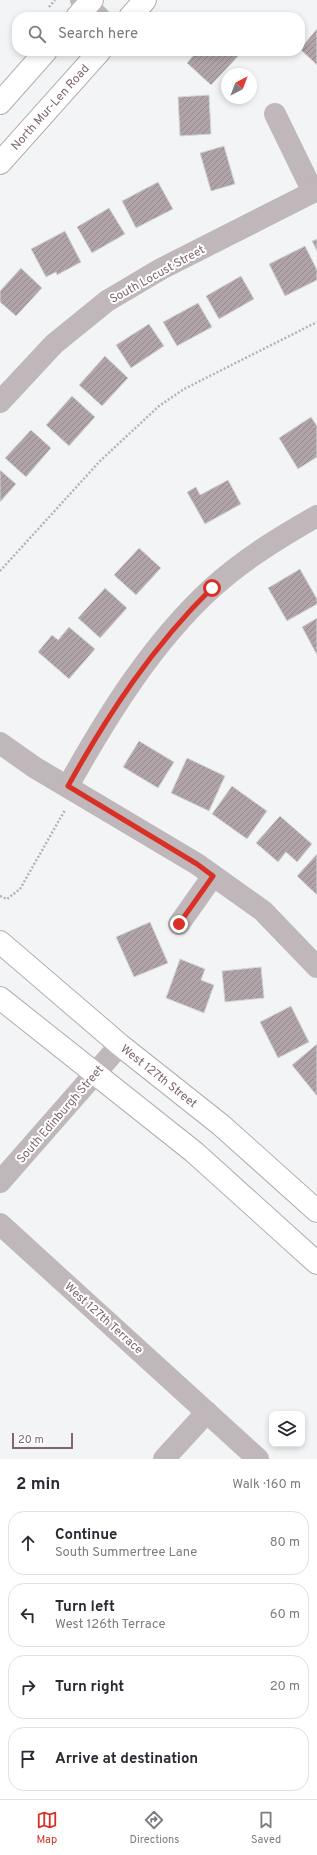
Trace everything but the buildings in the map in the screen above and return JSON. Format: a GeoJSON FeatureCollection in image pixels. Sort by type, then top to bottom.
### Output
{"type":"FeatureCollection","features":[{"type":"Feature","properties":{"kind":"main road"},"geometry":{"type":"LineString","coordinates":[[134,12],[145,0]]}},
{"type":"Feature","properties":{"kind":"main road"},"geometry":{"type":"LineString","coordinates":[[0,103],[42,56]]}},
{"type":"Feature","properties":{"kind":"main road","name":"North Mur-Len Road"},"geometry":{"type":"LineString","coordinates":[[0,163],[96,56]]}},
{"type":"Feature","properties":{"kind":"main road","name":"West 127th Street"},"geometry":{"type":"LineString","coordinates":[[0,942],[120,1045],[221,1125],[317,1211]]}},
{"type":"Feature","properties":{"kind":"main road"},"geometry":{"type":"LineString","coordinates":[[0,998],[194,1152],[317,1263]]}},
{"type":"Feature","properties":{"kind":"street"},"geometry":{"type":"LineString","coordinates":[[275,114],[315,191]]}},
{"type":"Feature","properties":{"kind":"street","name":"South Locust Street"},"geometry":{"type":"LineString","coordinates":[[0,402],[54,344],[107,301],[161,269],[315,191]]}},
{"type":"Feature","properties":{"kind":"street"},"geometry":{"type":"LineString","coordinates":[[68,786],[144,664],[183,616],[212,588],[237,567],[265,547],[317,516]]}},
{"type":"Feature","properties":{"kind":"street"},"geometry":{"type":"LineString","coordinates":[[0,743],[34,767],[197,864],[263,911],[317,967]]}},
{"type":"Feature","properties":{"kind":"street"},"geometry":{"type":"LineString","coordinates":[[179,924],[213,876]]}},
{"type":"Feature","properties":{"kind":"street","name":"South Edinburgh Street"},"geometry":{"type":"LineString","coordinates":[[0,1182],[120,1045]]}},
{"type":"Feature","properties":{"kind":"street","name":"West 127th Terrace"},"geometry":{"type":"LineString","coordinates":[[0,1224],[258,1459]]}},
{"type":"Feature","properties":{"kind":"street"},"geometry":{"type":"LineString","coordinates":[[164,1459],[207,1412]]}},
{"type":"Feature","properties":{"kind":"path"},"geometry":{"type":"LineString","coordinates":[[49,7],[55,0]]}},
{"type":"Feature","properties":{"kind":"path"},"geometry":{"type":"LineString","coordinates":[[0,571],[100,461],[159,406],[184,389],[317,322]]}},
{"type":"Feature","properties":{"kind":"path"},"geometry":{"type":"LineString","coordinates":[[0,896],[7,899],[20,889],[70,801],[68,786]]}},
{"type":"Feature","properties":{"kind":"route"},"geometry":{"type":"LineString","coordinates":[[179,924],[213,876],[197,864],[68,786],[144,664],[183,616],[212,588]]}}]}
